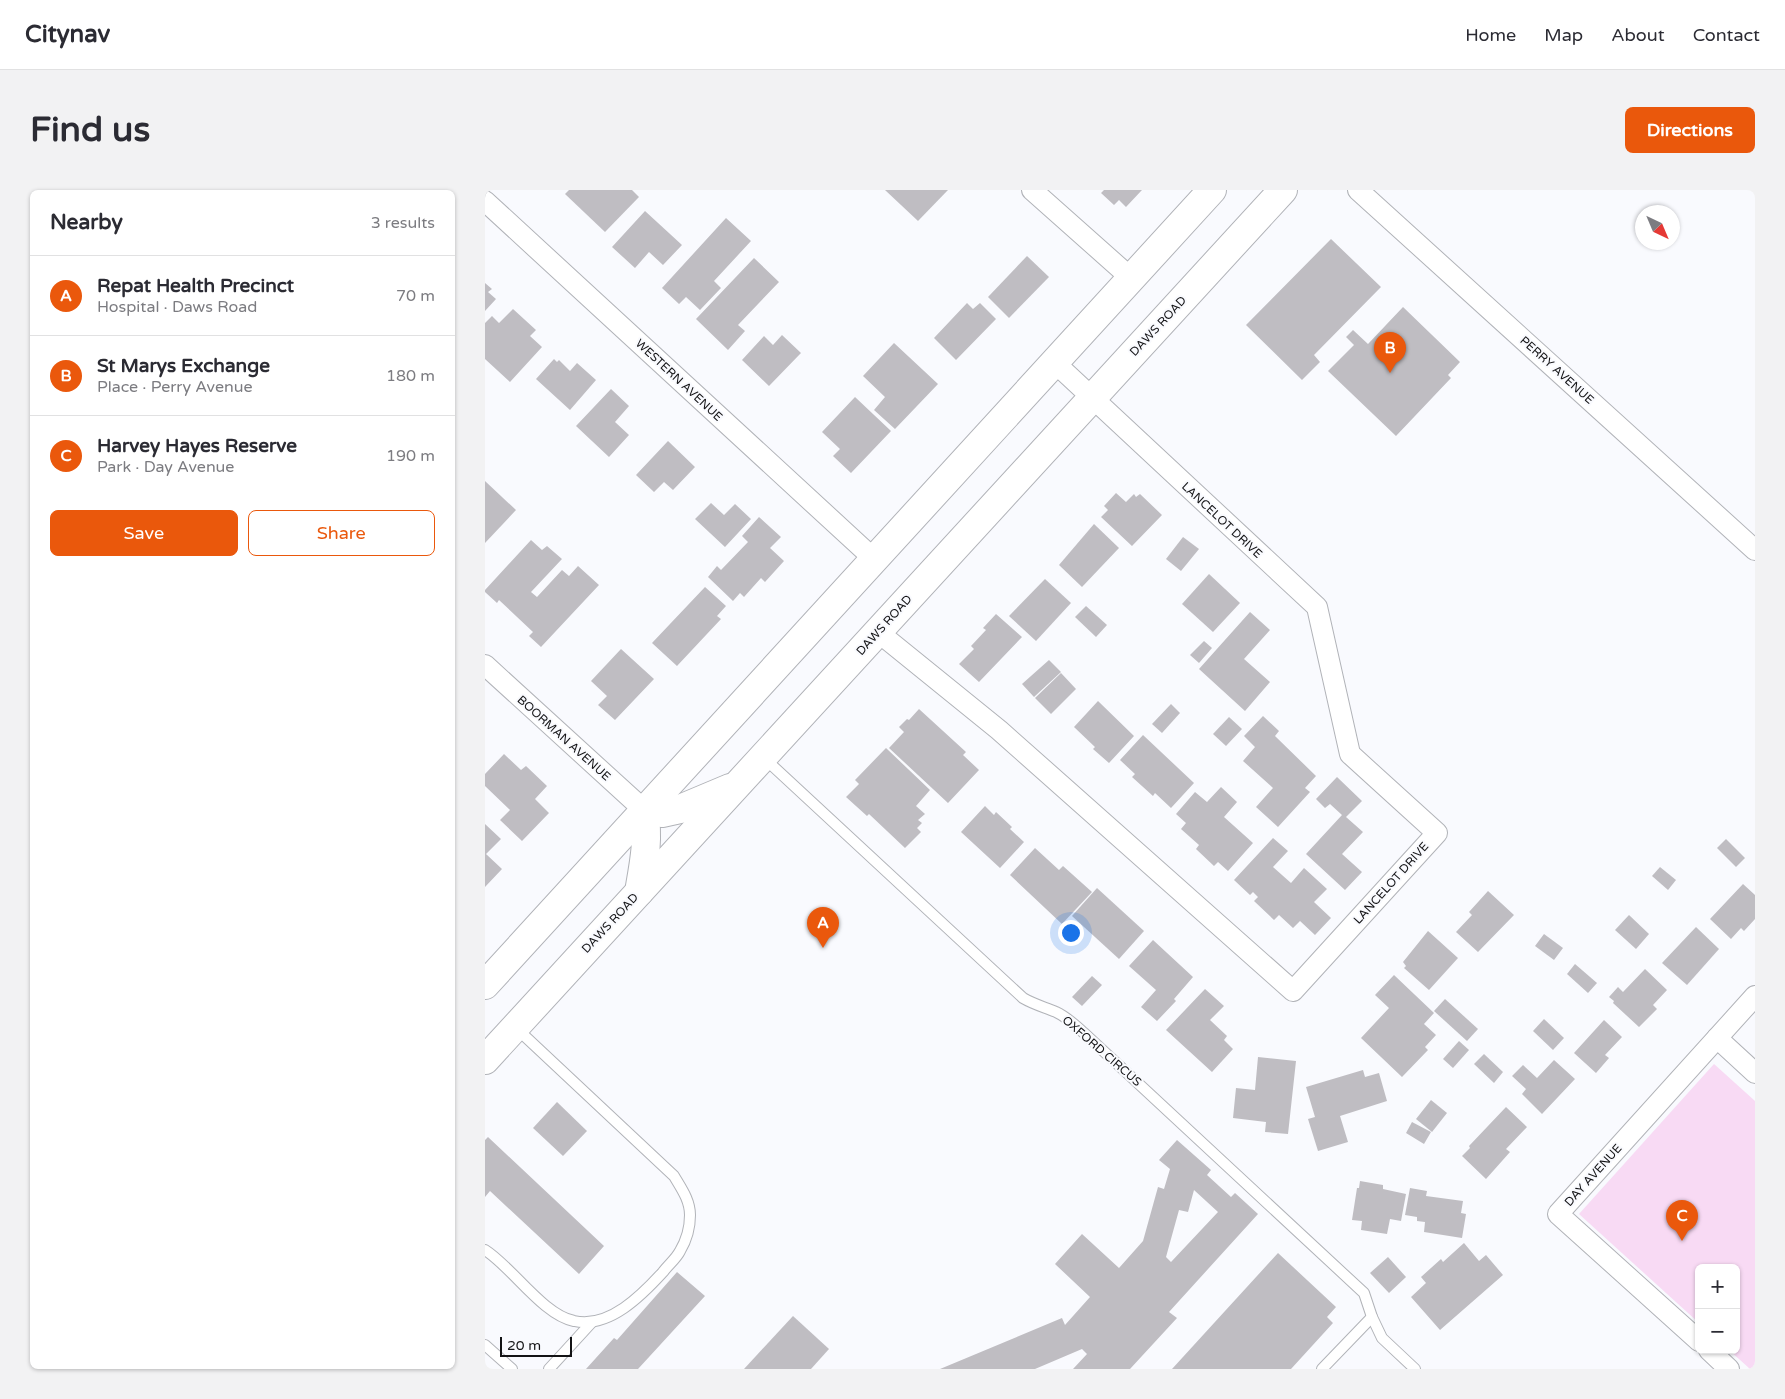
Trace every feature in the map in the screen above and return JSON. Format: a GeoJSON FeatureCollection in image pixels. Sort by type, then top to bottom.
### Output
{"type":"FeatureCollection","features":[{"type":"Feature","properties":{"kind":"main road"},"geometry":{"type":"LineString","coordinates":[[485,985],[1211,190]]}},
{"type":"Feature","properties":{"kind":"main road","name":"DAWS ROAD"},"geometry":{"type":"LineString","coordinates":[[485,1060],[1283,190]]}},
{"type":"Feature","properties":{"kind":"main road"},"geometry":{"type":"LineString","coordinates":[[643,810],[662,813],[679,809],[738,784]]}},
{"type":"Feature","properties":{"kind":"main road"},"geometry":{"type":"LineString","coordinates":[[639,892],[647,830],[643,810]]}},
{"type":"Feature","properties":{"kind":"street"},"geometry":{"type":"LineString","coordinates":[[1032,190],[1131,278]]}},
{"type":"Feature","properties":{"kind":"street","name":"PERRY AVENUE"},"geometry":{"type":"LineString","coordinates":[[1358,190],[1755,550]]}},
{"type":"Feature","properties":{"kind":"street","name":"WESTERN AVENUE"},"geometry":{"type":"LineString","coordinates":[[485,201],[874,559]]}},
{"type":"Feature","properties":{"kind":"street","name":"LANCELOT DRIVE"},"geometry":{"type":"LineString","coordinates":[[878,632],[999,730],[1293,992],[1437,833],[1350,754],[1317,607],[1053,362]]}},
{"type":"Feature","properties":{"kind":"street","name":"BOORMAN AVENUE"},"geometry":{"type":"LineString","coordinates":[[485,665],[643,810]]}},
{"type":"Feature","properties":{"kind":"street","name":"DAY AVENUE"},"geometry":{"type":"LineString","coordinates":[[1695,1337],[1558,1214],[1755,996]]}},
{"type":"Feature","properties":{"kind":"street"},"geometry":{"type":"LineString","coordinates":[[1717,1038],[1755,1073]]}},
{"type":"Feature","properties":{"kind":"street"},"geometry":{"type":"LineString","coordinates":[[1713,1354],[1729,1369]]}},
{"type":"Feature","properties":{"kind":"lane","name":"OXFORD CIRCUS"},"geometry":{"type":"LineString","coordinates":[[763,757],[1023,998],[1058,1013],[1085,1033],[1364,1293],[1371,1317],[1382,1338],[1415,1369]]}},
{"type":"Feature","properties":{"kind":"lane"},"geometry":{"type":"LineString","coordinates":[[515,1027],[675,1176],[685,1195],[690,1214],[687,1233],[680,1252],[645,1292],[627,1307],[592,1322],[549,1369]]}},
{"type":"Feature","properties":{"kind":"lane"},"geometry":{"type":"LineString","coordinates":[[485,1250],[554,1313],[574,1321],[592,1322]]}},
{"type":"Feature","properties":{"kind":"lane"},"geometry":{"type":"LineString","coordinates":[[1322,1369],[1371,1317]]}},
{"type":"Feature","properties":{"kind":"lane"},"geometry":{"type":"LineString","coordinates":[[485,1345],[511,1369]]}},
{"type":"Feature","properties":{"kind":"shaded area"},"geometry":{"type":"Polygon","coordinates":[[[1714,1064],[1755,1101],[1755,1369],[1750,1369],[1733,1354],[1740,1354],[1740,1264],[1695,1264],[1695,1319],[1579,1214],[1714,1064]]]}},
{"type":"Feature","properties":{"kind":"building"},"geometry":{"type":"Polygon","coordinates":[[[569,190],[632,190],[639,197],[605,232],[565,194],[569,190]]]}},
{"type":"Feature","properties":{"kind":"building"},"geometry":{"type":"Polygon","coordinates":[[[885,190],[948,190],[918,221],[885,190]]]}},
{"type":"Feature","properties":{"kind":"building"},"geometry":{"type":"Polygon","coordinates":[[[1104,190],[1142,190],[1126,207],[1119,200],[1114,205],[1101,193],[1104,190]]]}},
{"type":"Feature","properties":{"kind":"building"},"geometry":{"type":"Polygon","coordinates":[[[645,211],[682,245],[663,265],[649,252],[635,268],[612,247],[645,211]]]}},
{"type":"Feature","properties":{"kind":"building"},"geometry":{"type":"Polygon","coordinates":[[[726,218],[751,241],[714,281],[721,288],[700,310],[686,297],[679,304],[662,288],[726,218]]]}},
{"type":"Feature","properties":{"kind":"building"},"geometry":{"type":"Polygon","coordinates":[[[1331,239],[1381,287],[1314,355],[1320,362],[1302,380],[1246,325],[1331,239]]]}},
{"type":"Feature","properties":{"kind":"building"},"geometry":{"type":"Polygon","coordinates":[[[1027,256],[1049,277],[1009,318],[988,297],[1027,256]]]}},
{"type":"Feature","properties":{"kind":"building"},"geometry":{"type":"Polygon","coordinates":[[[754,258],[779,282],[738,325],[745,331],[728,350],[696,319],[754,258]]]}},
{"type":"Feature","properties":{"kind":"building"},"geometry":{"type":"Polygon","coordinates":[[[485,283],[492,289],[488,292],[496,299],[485,311],[485,283]]]}},
{"type":"Feature","properties":{"kind":"building"},"geometry":{"type":"Polygon","coordinates":[[[967,303],[973,309],[980,303],[996,319],[956,360],[934,338],[967,303]]]}},
{"type":"Feature","properties":{"kind":"building"},"geometry":{"type":"Polygon","coordinates":[[[1403,307],[1460,362],[1448,375],[1451,378],[1396,436],[1328,371],[1354,345],[1346,337],[1353,330],[1368,344],[1403,307]]]}},
{"type":"Feature","properties":{"kind":"building"},"geometry":{"type":"Polygon","coordinates":[[[513,309],[536,330],[530,336],[542,347],[510,382],[485,359],[485,323],[492,316],[499,323],[513,309]]]}},
{"type":"Feature","properties":{"kind":"building"},"geometry":{"type":"Polygon","coordinates":[[[782,335],[801,353],[769,386],[742,360],[764,336],[773,345],[782,335]]]}},
{"type":"Feature","properties":{"kind":"building"},"geometry":{"type":"Polygon","coordinates":[[[894,343],[938,384],[895,429],[874,410],[885,397],[863,376],[894,343]]]}},
{"type":"Feature","properties":{"kind":"building"},"geometry":{"type":"Polygon","coordinates":[[[554,359],[557,362],[559,360],[570,371],[577,363],[596,380],[570,410],[536,379],[554,359]]]}},
{"type":"Feature","properties":{"kind":"building"},"geometry":{"type":"Polygon","coordinates":[[[611,389],[629,406],[615,422],[629,435],[609,457],[576,426],[611,389]]]}},
{"type":"Feature","properties":{"kind":"building"},"geometry":{"type":"Polygon","coordinates":[[[855,397],[891,431],[851,473],[833,456],[840,449],[822,432],[855,397]]]}},
{"type":"Feature","properties":{"kind":"building"},"geometry":{"type":"Polygon","coordinates":[[[668,441],[695,467],[673,490],[664,482],[654,492],[636,475],[668,441]]]}},
{"type":"Feature","properties":{"kind":"building"},"geometry":{"type":"Polygon","coordinates":[[[485,481],[516,510],[485,543],[485,481]]]}},
{"type":"Feature","properties":{"kind":"building"},"geometry":{"type":"Polygon","coordinates":[[[1116,493],[1126,502],[1134,494],[1136,497],[1140,494],[1162,515],[1132,546],[1101,517],[1108,510],[1104,506],[1116,493]]]}},
{"type":"Feature","properties":{"kind":"building"},"geometry":{"type":"Polygon","coordinates":[[[711,503],[724,515],[735,504],[751,519],[725,547],[695,519],[711,503]]]}},
{"type":"Feature","properties":{"kind":"building"},"geometry":{"type":"Polygon","coordinates":[[[759,517],[781,537],[770,548],[784,561],[765,582],[761,578],[744,597],[740,593],[733,601],[708,577],[717,566],[721,570],[748,542],[742,536],[759,517]]]}},
{"type":"Feature","properties":{"kind":"building"},"geometry":{"type":"Polygon","coordinates":[[[1094,524],[1119,548],[1082,587],[1059,565],[1094,524]]]}},
{"type":"Feature","properties":{"kind":"building"},"geometry":{"type":"Polygon","coordinates":[[[1183,537],[1199,549],[1181,571],[1166,559],[1183,537]]]}},
{"type":"Feature","properties":{"kind":"building"},"geometry":{"type":"Polygon","coordinates":[[[531,540],[542,550],[547,546],[562,559],[531,592],[537,597],[562,570],[569,576],[578,566],[599,585],[541,647],[529,636],[533,632],[499,600],[497,603],[485,592],[531,540]]]}},
{"type":"Feature","properties":{"kind":"building"},"geometry":{"type":"Polygon","coordinates":[[[1209,574],[1240,603],[1213,632],[1182,604],[1209,574]]]}},
{"type":"Feature","properties":{"kind":"building"},"geometry":{"type":"Polygon","coordinates":[[[1045,579],[1071,603],[1036,641],[1009,616],[1045,579]]]}},
{"type":"Feature","properties":{"kind":"building"},"geometry":{"type":"Polygon","coordinates":[[[705,587],[726,606],[717,616],[721,619],[677,666],[652,643],[705,587]]]}},
{"type":"Feature","properties":{"kind":"building"},"geometry":{"type":"Polygon","coordinates":[[[1086,606],[1107,625],[1096,637],[1075,617],[1086,606]]]}},
{"type":"Feature","properties":{"kind":"building"},"geometry":{"type":"Polygon","coordinates":[[[1250,612],[1270,630],[1244,659],[1270,682],[1245,711],[1199,669],[1250,612]]]}},
{"type":"Feature","properties":{"kind":"building"},"geometry":{"type":"Polygon","coordinates":[[[996,614],[1022,637],[979,682],[959,664],[974,649],[971,646],[986,630],[983,628],[996,614]]]}},
{"type":"Feature","properties":{"kind":"building"},"geometry":{"type":"Polygon","coordinates":[[[1204,641],[1212,648],[1199,663],[1190,655],[1204,641]]]}},
{"type":"Feature","properties":{"kind":"building"},"geometry":{"type":"Polygon","coordinates":[[[621,649],[654,679],[615,720],[598,705],[607,696],[591,681],[621,649]]]}},
{"type":"Feature","properties":{"kind":"building"},"geometry":{"type":"Polygon","coordinates":[[[1049,660],[1061,672],[1034,697],[1022,684],[1049,660]]]}},
{"type":"Feature","properties":{"kind":"building"},"geometry":{"type":"Polygon","coordinates":[[[1061,673],[1076,689],[1051,714],[1035,698],[1061,673]]]}},
{"type":"Feature","properties":{"kind":"building"},"geometry":{"type":"Polygon","coordinates":[[[1098,701],[1134,736],[1109,763],[1093,749],[1095,747],[1074,727],[1098,701]]]}},
{"type":"Feature","properties":{"kind":"building"},"geometry":{"type":"Polygon","coordinates":[[[1171,704],[1180,713],[1162,733],[1152,724],[1171,704]]]}},
{"type":"Feature","properties":{"kind":"building"},"geometry":{"type":"Polygon","coordinates":[[[919,709],[966,752],[963,755],[979,770],[948,803],[889,748],[904,732],[899,727],[919,709]]]}},
{"type":"Feature","properties":{"kind":"building"},"geometry":{"type":"Polygon","coordinates":[[[1263,716],[1279,731],[1275,736],[1316,776],[1305,788],[1310,792],[1278,827],[1256,807],[1273,788],[1243,761],[1255,747],[1244,736],[1263,716]]]}},
{"type":"Feature","properties":{"kind":"building"},"geometry":{"type":"Polygon","coordinates":[[[1229,717],[1242,729],[1226,746],[1213,734],[1229,717]]]}},
{"type":"Feature","properties":{"kind":"building"},"geometry":{"type":"Polygon","coordinates":[[[1143,735],[1194,783],[1171,808],[1155,793],[1153,796],[1132,777],[1135,774],[1120,760],[1143,735]]]}},
{"type":"Feature","properties":{"kind":"building"},"geometry":{"type":"Polygon","coordinates":[[[886,748],[930,790],[916,806],[925,814],[918,820],[922,823],[917,828],[921,832],[905,848],[869,814],[867,816],[846,797],[859,784],[855,780],[886,748]]]}},
{"type":"Feature","properties":{"kind":"building"},"geometry":{"type":"Polygon","coordinates":[[[504,754],[521,770],[526,766],[547,786],[535,799],[549,813],[522,841],[500,820],[510,810],[485,786],[485,774],[504,754]]]}},
{"type":"Feature","properties":{"kind":"building"},"geometry":{"type":"Polygon","coordinates":[[[1337,777],[1362,801],[1346,817],[1363,832],[1342,854],[1362,872],[1345,890],[1306,854],[1342,815],[1330,804],[1325,808],[1316,799],[1337,777]]]}},
{"type":"Feature","properties":{"kind":"building"},"geometry":{"type":"Polygon","coordinates":[[[1221,787],[1237,802],[1224,817],[1253,843],[1228,871],[1218,862],[1214,866],[1196,849],[1199,845],[1181,829],[1186,823],[1176,814],[1195,792],[1207,802],[1221,787]]]}},
{"type":"Feature","properties":{"kind":"building"},"geometry":{"type":"Polygon","coordinates":[[[985,806],[994,815],[996,812],[1024,842],[1000,868],[961,832],[985,806]]]}},
{"type":"Feature","properties":{"kind":"building"},"geometry":{"type":"Polygon","coordinates":[[[485,824],[501,839],[486,854],[502,869],[485,887],[485,824]]]}},
{"type":"Feature","properties":{"kind":"building"},"geometry":{"type":"Polygon","coordinates":[[[1273,838],[1288,851],[1273,867],[1291,883],[1304,868],[1327,889],[1314,902],[1331,918],[1315,935],[1300,921],[1293,928],[1279,915],[1274,920],[1254,901],[1258,897],[1253,892],[1250,895],[1234,880],[1273,838]]]}},
{"type":"Feature","properties":{"kind":"building"},"geometry":{"type":"Polygon","coordinates":[[[1726,839],[1745,858],[1736,867],[1717,848],[1726,839]]]}},
{"type":"Feature","properties":{"kind":"building"},"geometry":{"type":"Polygon","coordinates":[[[1035,848],[1059,870],[1063,866],[1092,892],[1062,924],[1010,875],[1035,848]]]}},
{"type":"Feature","properties":{"kind":"building"},"geometry":{"type":"Polygon","coordinates":[[[1660,867],[1676,880],[1668,890],[1652,876],[1660,867]]]}},
{"type":"Feature","properties":{"kind":"building"},"geometry":{"type":"Polygon","coordinates":[[[1743,884],[1755,895],[1755,919],[1744,931],[1741,928],[1731,939],[1710,919],[1743,884]]]}},
{"type":"Feature","properties":{"kind":"building"},"geometry":{"type":"Polygon","coordinates":[[[1097,888],[1144,931],[1119,959],[1072,916],[1097,888]]]}},
{"type":"Feature","properties":{"kind":"building"},"geometry":{"type":"Polygon","coordinates":[[[1488,891],[1514,915],[1478,952],[1456,932],[1472,915],[1469,912],[1488,891]]]}},
{"type":"Feature","properties":{"kind":"building"},"geometry":{"type":"Polygon","coordinates":[[[1629,915],[1649,934],[1636,949],[1615,930],[1629,915]]]}},
{"type":"Feature","properties":{"kind":"building"},"geometry":{"type":"Polygon","coordinates":[[[1696,927],[1719,949],[1687,985],[1662,963],[1696,927]]]}},
{"type":"Feature","properties":{"kind":"building"},"geometry":{"type":"Polygon","coordinates":[[[1428,931],[1458,958],[1429,990],[1404,968],[1406,966],[1403,962],[1428,931]]]}},
{"type":"Feature","properties":{"kind":"building"},"geometry":{"type":"Polygon","coordinates":[[[1544,934],[1563,948],[1554,960],[1535,946],[1544,934]]]}},
{"type":"Feature","properties":{"kind":"building"},"geometry":{"type":"Polygon","coordinates":[[[1153,940],[1193,977],[1174,999],[1176,1001],[1157,1021],[1141,1007],[1156,990],[1129,966],[1153,940]]]}},
{"type":"Feature","properties":{"kind":"building"},"geometry":{"type":"Polygon","coordinates":[[[1575,964],[1597,983],[1588,993],[1567,974],[1575,964]]]}},
{"type":"Feature","properties":{"kind":"building"},"geometry":{"type":"Polygon","coordinates":[[[1645,969],[1667,990],[1653,1005],[1657,1009],[1639,1027],[1609,997],[1618,987],[1623,992],[1645,969]]]}},
{"type":"Feature","properties":{"kind":"building"},"geometry":{"type":"Polygon","coordinates":[[[1394,975],[1434,1013],[1424,1024],[1436,1035],[1425,1047],[1428,1050],[1402,1077],[1361,1038],[1389,1008],[1375,995],[1394,975]]]}},
{"type":"Feature","properties":{"kind":"building"},"geometry":{"type":"Polygon","coordinates":[[[1092,976],[1102,985],[1082,1006],[1072,997],[1092,976]]]}},
{"type":"Feature","properties":{"kind":"building"},"geometry":{"type":"Polygon","coordinates":[[[1205,989],[1224,1006],[1210,1020],[1227,1036],[1224,1040],[1233,1049],[1212,1072],[1166,1030],[1205,989]]]}},
{"type":"Feature","properties":{"kind":"building"},"geometry":{"type":"Polygon","coordinates":[[[1445,999],[1478,1029],[1467,1041],[1434,1011],[1445,999]]]}},
{"type":"Feature","properties":{"kind":"building"},"geometry":{"type":"Polygon","coordinates":[[[1544,1019],[1564,1038],[1553,1050],[1533,1031],[1544,1019]]]}},
{"type":"Feature","properties":{"kind":"building"},"geometry":{"type":"Polygon","coordinates":[[[1604,1020],[1622,1037],[1605,1055],[1609,1058],[1596,1073],[1574,1053],[1604,1020]]]}},
{"type":"Feature","properties":{"kind":"building"},"geometry":{"type":"Polygon","coordinates":[[[1459,1041],[1469,1050],[1453,1068],[1443,1059],[1459,1041]]]}},
{"type":"Feature","properties":{"kind":"building"},"geometry":{"type":"Polygon","coordinates":[[[1484,1054],[1503,1072],[1494,1083],[1474,1064],[1484,1054]]]}},
{"type":"Feature","properties":{"kind":"building"},"geometry":{"type":"Polygon","coordinates":[[[1258,1057],[1296,1061],[1288,1134],[1265,1132],[1266,1122],[1233,1118],[1236,1088],[1255,1090],[1258,1057]]]}},
{"type":"Feature","properties":{"kind":"building"},"geometry":{"type":"Polygon","coordinates":[[[1554,1060],[1575,1079],[1542,1114],[1522,1094],[1526,1089],[1512,1076],[1523,1065],[1537,1078],[1554,1060]]]}},
{"type":"Feature","properties":{"kind":"building"},"geometry":{"type":"Polygon","coordinates":[[[1363,1070],[1365,1077],[1379,1073],[1387,1101],[1340,1116],[1348,1142],[1318,1151],[1308,1119],[1315,1117],[1306,1087],[1363,1070]]]}},
{"type":"Feature","properties":{"kind":"building"},"geometry":{"type":"Polygon","coordinates":[[[1431,1100],[1447,1113],[1432,1132],[1416,1119],[1431,1100]]]}},
{"type":"Feature","properties":{"kind":"building"},"geometry":{"type":"Polygon","coordinates":[[[557,1102],[587,1131],[563,1156],[533,1128],[557,1102]]]}},
{"type":"Feature","properties":{"kind":"building"},"geometry":{"type":"Polygon","coordinates":[[[1506,1107],[1527,1127],[1506,1149],[1510,1152],[1486,1179],[1462,1156],[1506,1107]]]}},
{"type":"Feature","properties":{"kind":"building"},"geometry":{"type":"Polygon","coordinates":[[[1412,1122],[1431,1132],[1424,1144],[1406,1133],[1412,1122]]]}},
{"type":"Feature","properties":{"kind":"building"},"geometry":{"type":"Polygon","coordinates":[[[488,1137],[604,1246],[579,1274],[490,1191],[485,1197],[485,1140],[488,1137]]]}},
{"type":"Feature","properties":{"kind":"building"},"geometry":{"type":"Polygon","coordinates":[[[1177,1140],[1211,1170],[1207,1175],[1231,1197],[1235,1193],[1258,1214],[1169,1312],[1177,1318],[1130,1369],[1073,1369],[1087,1354],[1082,1349],[1035,1369],[940,1369],[1062,1318],[1065,1325],[1090,1297],[1055,1264],[1082,1234],[1119,1268],[1143,1241],[1158,1187],[1164,1189],[1170,1169],[1159,1160],[1177,1140]],[[1194,1190],[1188,1212],[1179,1210],[1166,1257],[1171,1262],[1218,1212],[1194,1190]]]}},
{"type":"Feature","properties":{"kind":"building"},"geometry":{"type":"Polygon","coordinates":[[[1360,1181],[1383,1185],[1383,1189],[1406,1194],[1401,1221],[1390,1219],[1387,1234],[1361,1230],[1362,1221],[1352,1220],[1357,1188],[1359,1188],[1360,1181]]]}},
{"type":"Feature","properties":{"kind":"building"},"geometry":{"type":"Polygon","coordinates":[[[1410,1188],[1427,1191],[1426,1196],[1463,1201],[1461,1213],[1466,1214],[1462,1238],[1424,1232],[1425,1222],[1417,1221],[1417,1217],[1405,1215],[1410,1188]]]}},
{"type":"Feature","properties":{"kind":"building"},"geometry":{"type":"Polygon","coordinates":[[[1464,1243],[1479,1261],[1486,1255],[1503,1275],[1440,1330],[1411,1297],[1426,1283],[1421,1277],[1441,1259],[1443,1262],[1464,1243]]]}},
{"type":"Feature","properties":{"kind":"building"},"geometry":{"type":"Polygon","coordinates":[[[1278,1253],[1336,1307],[1327,1317],[1333,1323],[1291,1369],[1172,1369],[1278,1253]]]}},
{"type":"Feature","properties":{"kind":"building"},"geometry":{"type":"Polygon","coordinates":[[[1388,1257],[1406,1277],[1389,1293],[1370,1273],[1388,1257]]]}},
{"type":"Feature","properties":{"kind":"building"},"geometry":{"type":"Polygon","coordinates":[[[677,1272],[705,1296],[638,1369],[586,1369],[614,1338],[617,1340],[677,1272]]]}},
{"type":"Feature","properties":{"kind":"building"},"geometry":{"type":"Polygon","coordinates":[[[793,1316],[829,1349],[811,1369],[744,1369],[793,1316]]]}},
{"type":"Feature","properties":{"kind":"place","name":"St Marys Exchange"},"geometry":{"type":"Point","coordinates":[1390,373]}},
{"type":"Feature","properties":{"kind":"place","name":"Repat Health Precinct"},"geometry":{"type":"Point","coordinates":[823,948]}},
{"type":"Feature","properties":{"kind":"place","name":"Harvey Hayes Reserve"},"geometry":{"type":"Point","coordinates":[1682,1241]}}]}
